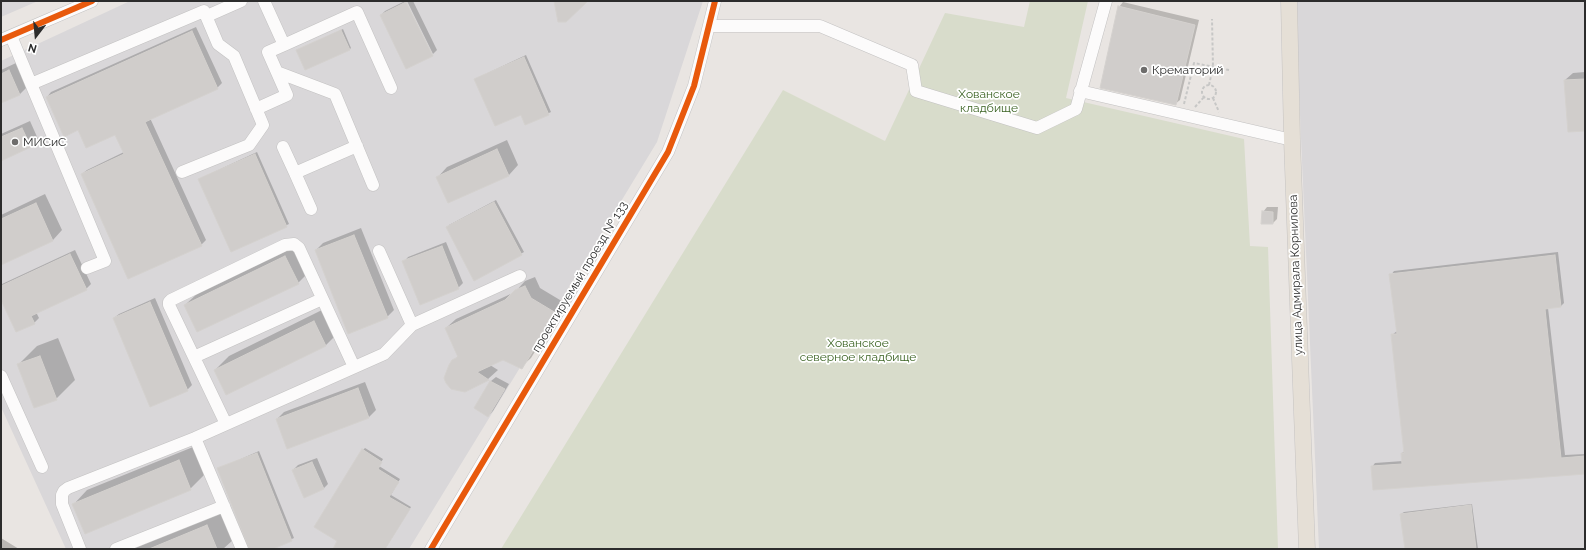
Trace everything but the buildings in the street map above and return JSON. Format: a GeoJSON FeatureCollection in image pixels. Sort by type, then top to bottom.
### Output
{"type":"FeatureCollection","features":[{"type":"Feature","properties":{"kind":"main road","name":"улица Адмирала Корнилова"},"geometry":{"type":"LineString","coordinates":[[1289,1],[1292,140],[1306,549]]}},
{"type":"Feature","properties":{"kind":"street"},"geometry":{"type":"LineString","coordinates":[[88,268],[105,261],[31,84],[6,38],[92,1]]}},
{"type":"Feature","properties":{"kind":"street"},"geometry":{"type":"LineString","coordinates":[[207,16],[241,1]]}},
{"type":"Feature","properties":{"kind":"street"},"geometry":{"type":"LineString","coordinates":[[264,1],[284,45]]}},
{"type":"Feature","properties":{"kind":"street","name":"проектируемый проезд № 133"},"geometry":{"type":"LineString","coordinates":[[431,549],[668,152],[694,86],[715,1]]}},
{"type":"Feature","properties":{"kind":"street"},"geometry":{"type":"LineString","coordinates":[[709,26],[820,26],[912,65],[916,92],[1037,128],[1076,109],[1106,1]]}},
{"type":"Feature","properties":{"kind":"street"},"geometry":{"type":"LineString","coordinates":[[31,84],[204,11],[218,44],[234,56],[263,125],[249,145],[182,172]]}},
{"type":"Feature","properties":{"kind":"street"},"geometry":{"type":"LineString","coordinates":[[256,109],[287,95],[268,52],[357,12],[391,88]]}},
{"type":"Feature","properties":{"kind":"street"},"geometry":{"type":"LineString","coordinates":[[277,72],[336,94],[374,185]]}},
{"type":"Feature","properties":{"kind":"street"},"geometry":{"type":"LineString","coordinates":[[1080,91],[1292,140]]}},
{"type":"Feature","properties":{"kind":"street"},"geometry":{"type":"LineString","coordinates":[[295,173],[357,146]]}},
{"type":"Feature","properties":{"kind":"street"},"geometry":{"type":"LineString","coordinates":[[283,147],[311,209]]}},
{"type":"Feature","properties":{"kind":"street"},"geometry":{"type":"LineString","coordinates":[[226,424],[169,305],[171,300],[285,245],[294,244],[299,248],[354,367]]}},
{"type":"Feature","properties":{"kind":"street"},"geometry":{"type":"LineString","coordinates":[[379,251],[412,325]]}},
{"type":"Feature","properties":{"kind":"street"},"geometry":{"type":"LineString","coordinates":[[80,549],[62,504],[61,499],[64,491],[195,438],[384,354],[412,325],[520,276]]}},
{"type":"Feature","properties":{"kind":"street"},"geometry":{"type":"LineString","coordinates":[[194,357],[322,299]]}},
{"type":"Feature","properties":{"kind":"street"},"geometry":{"type":"LineString","coordinates":[[1,376],[42,467]]}},
{"type":"Feature","properties":{"kind":"street"},"geometry":{"type":"LineString","coordinates":[[195,438],[242,549]]}},
{"type":"Feature","properties":{"kind":"street"},"geometry":{"type":"LineString","coordinates":[[116,549],[224,506]]}},
{"type":"Feature","properties":{"kind":"path"},"geometry":{"type":"LineString","coordinates":[[1209,85],[1213,67],[1212,19]]}},
{"type":"Feature","properties":{"kind":"path"},"geometry":{"type":"LineString","coordinates":[[1182,114],[1194,63],[1229,70]]}},
{"type":"Feature","properties":{"kind":"path"},"geometry":{"type":"LineString","coordinates":[[1209,85],[1215,88],[1216,93],[1214,98],[1208,100],[1204,97],[1202,92],[1204,87],[1209,85]]}},
{"type":"Feature","properties":{"kind":"shaded area"},"geometry":{"type":"Polygon","coordinates":[[[1,1],[38,1],[1,17],[1,1]]]}},
{"type":"Feature","properties":{"kind":"shaded area"},"geometry":{"type":"Polygon","coordinates":[[[130,1],[703,1],[657,142],[409,549],[66,549],[1,407],[1,61],[130,1]]]}},
{"type":"Feature","properties":{"kind":"shaded area"},"geometry":{"type":"Polygon","coordinates":[[[1295,1],[1585,1],[1585,549],[1319,549],[1295,1]]]}},
{"type":"Feature","properties":{"kind":"green space","name":"Хованское северное кладбище"},"geometry":{"type":"Polygon","coordinates":[[[1030,1],[1088,1],[1066,98],[1244,139],[1250,246],[1268,247],[1278,549],[501,549],[783,90],[885,141],[945,13],[1024,27],[1030,1]]]}},
{"type":"Feature","properties":{"kind":"cycle path"},"geometry":{"type":"LineString","coordinates":[[1,40],[92,1]]}},
{"type":"Feature","properties":{"kind":"cycle path"},"geometry":{"type":"LineString","coordinates":[[431,549],[668,152],[694,86],[715,1]]}},
{"type":"Feature","properties":{"kind":"place","name":"Крематорий"},"geometry":{"type":"Point","coordinates":[1144,70]}},
{"type":"Feature","properties":{"kind":"place","name":"МИСиС"},"geometry":{"type":"Point","coordinates":[15,142]}},
{"type":"Feature","properties":{"kind":"park label","name":"Хованское кладбище"},"geometry":{"type":"Point","coordinates":[989,101]}}]}
